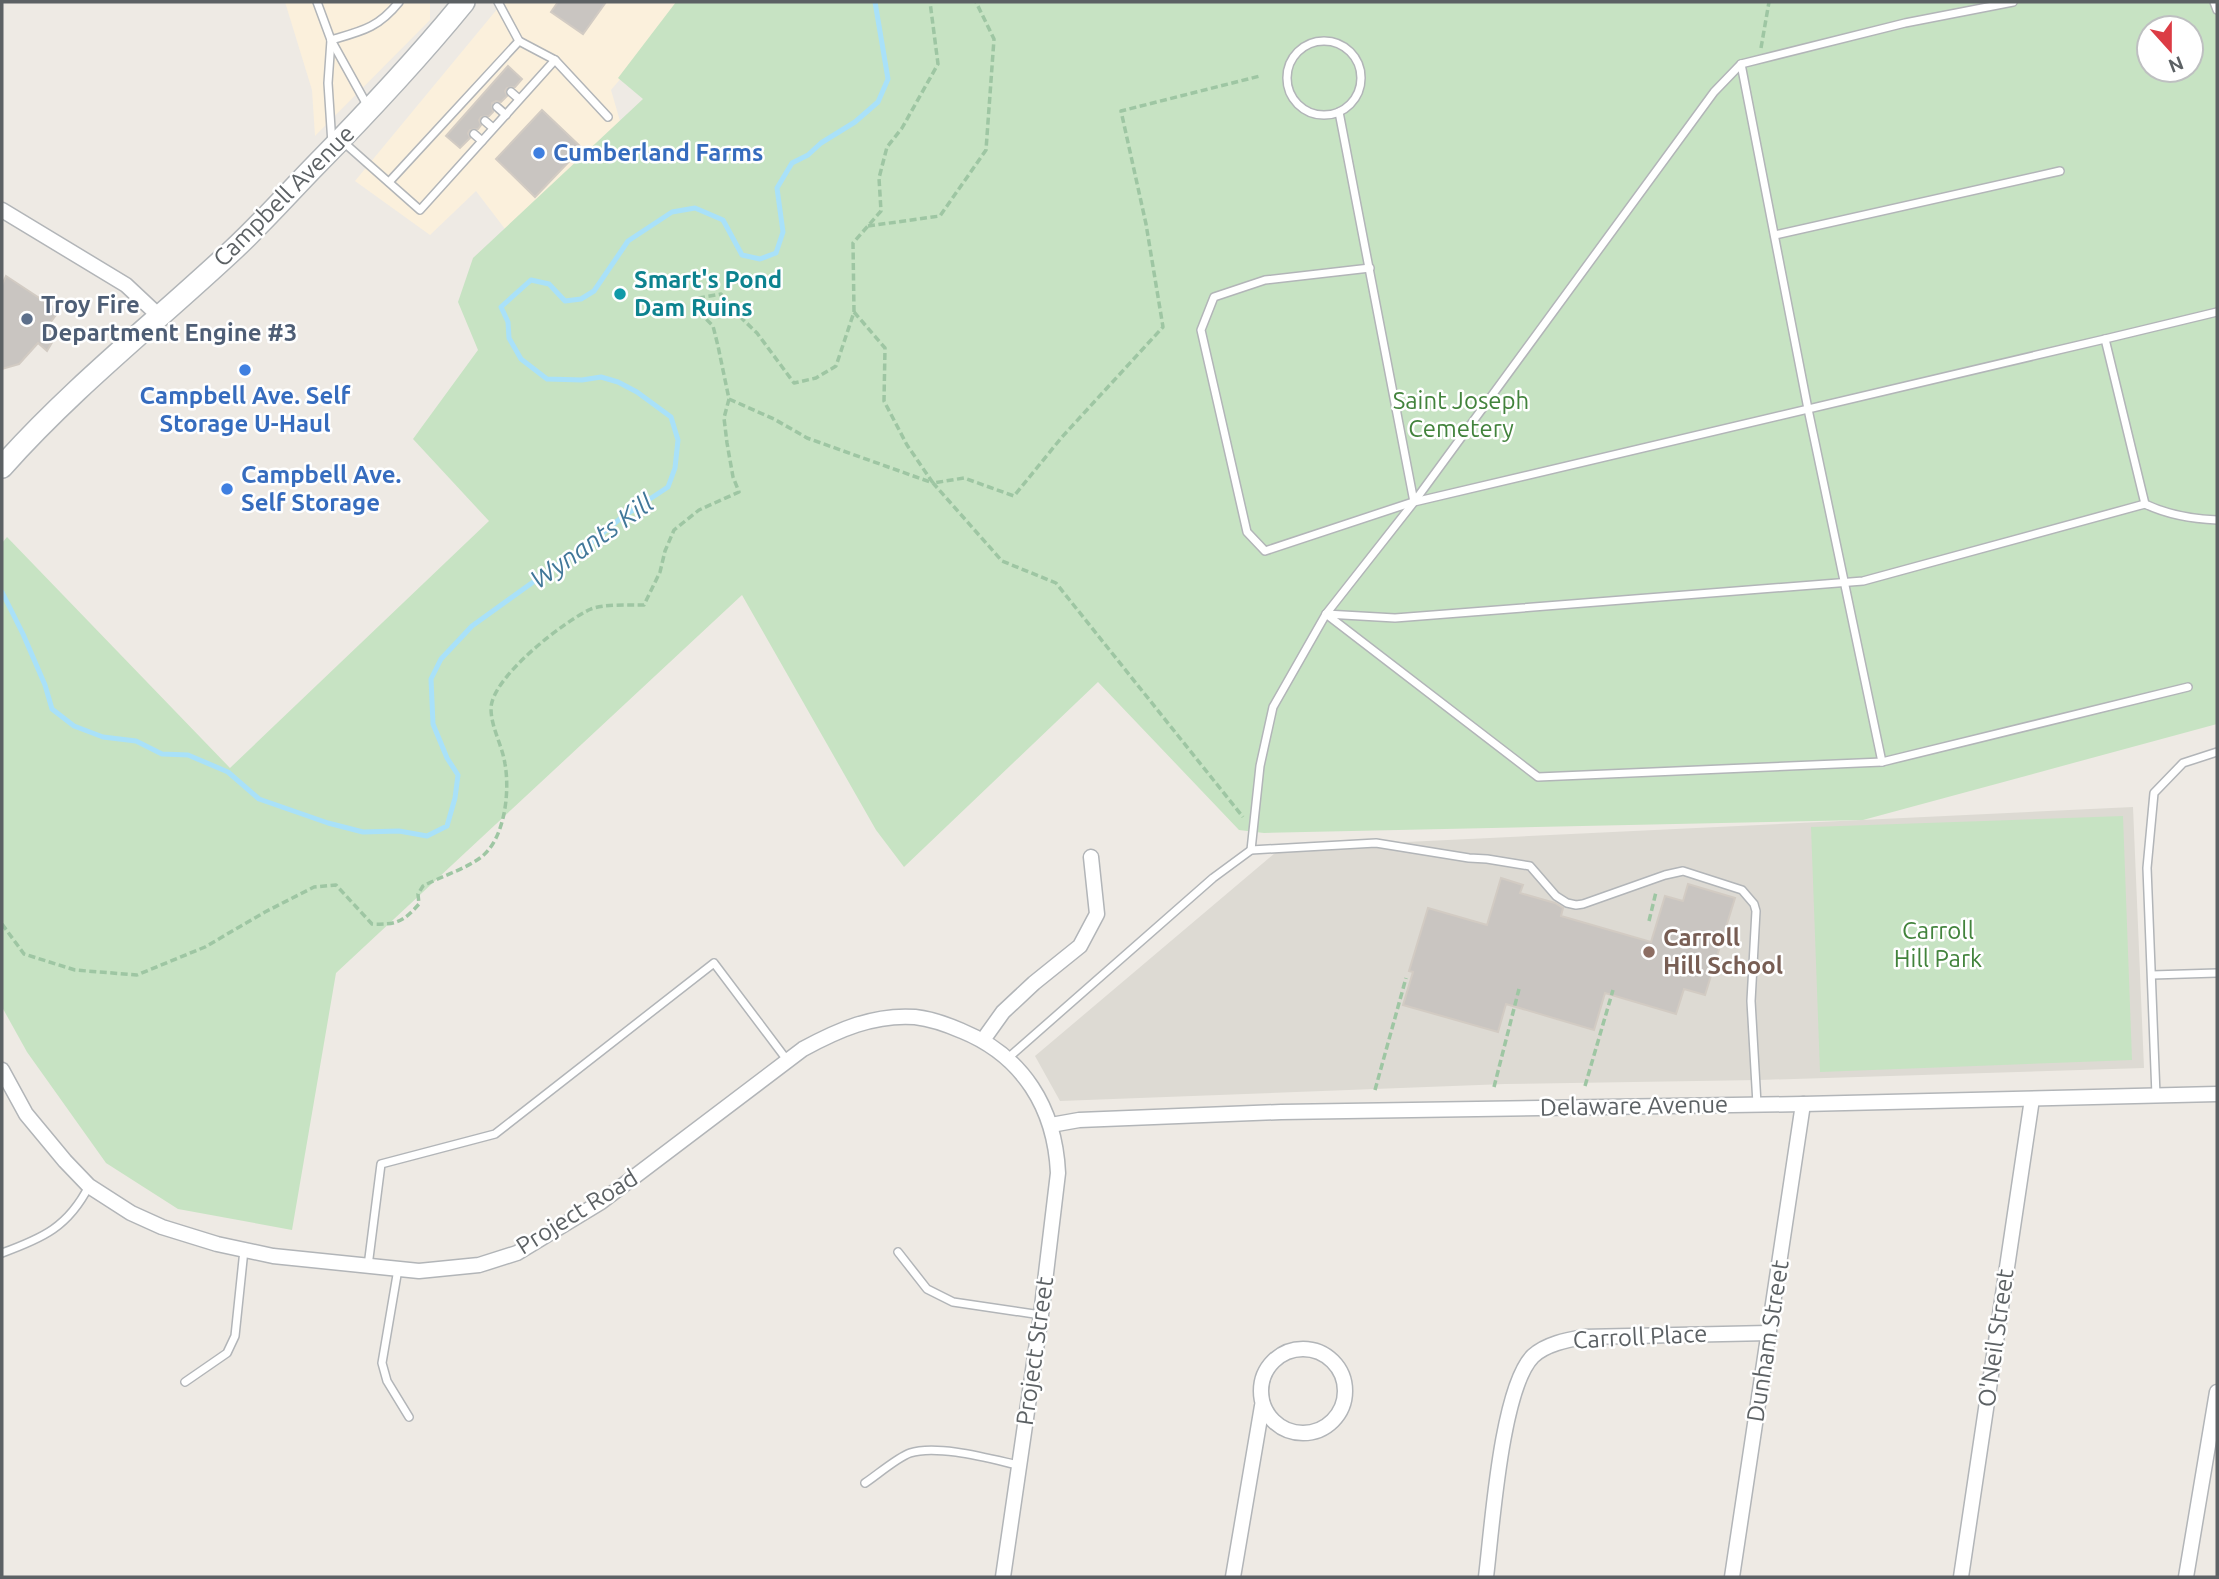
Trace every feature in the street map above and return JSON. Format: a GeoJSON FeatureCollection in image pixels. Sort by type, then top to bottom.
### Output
{"type":"FeatureCollection","features":[{"type":"Feature","properties":{"kind":"street","name":"Campbell Avenue"},"geometry":{"type":"LineString","coordinates":[[2,467],[27,439],[234,249],[430,44],[464,2]]}},
{"type":"Feature","properties":{"kind":"street"},"geometry":{"type":"LineString","coordinates":[[2,210],[126,285],[158,316]]}},
{"type":"Feature","properties":{"kind":"street"},"geometry":{"type":"LineString","coordinates":[[983,1040],[1003,1012],[1080,946],[1097,914],[1091,857]]}},
{"type":"Feature","properties":{"kind":"street","name":"Project Road"},"geometry":{"type":"LineString","coordinates":[[2,1070],[26,1114],[89,1186],[131,1213],[162,1227],[217,1244],[273,1256],[419,1271],[480,1265],[517,1253],[601,1202],[803,1049],[836,1031],[867,1022],[914,1017],[937,1021],[983,1040],[1008,1058],[1035,1089],[1051,1125]]}},
{"type":"Feature","properties":{"kind":"street","name":"Delaware Avenue"},"geometry":{"type":"LineString","coordinates":[[1051,1125],[1079,1120],[1281,1112],[2217,1094]]}},
{"type":"Feature","properties":{"kind":"street","name":"O'Neil Street"},"geometry":{"type":"LineString","coordinates":[[1961,1577],[2032,1098]]}},
{"type":"Feature","properties":{"kind":"street","name":"Dunham Street"},"geometry":{"type":"LineString","coordinates":[[1732,1577],[1804,1104]]}},
{"type":"Feature","properties":{"kind":"street","name":"Project Street"},"geometry":{"type":"LineString","coordinates":[[1003,1577],[1041,1315],[1058,1173],[1051,1125]]}},
{"type":"Feature","properties":{"kind":"street","name":"Carroll Place"},"geometry":{"type":"LineString","coordinates":[[1486,1577],[1501,1454],[1512,1398],[1521,1375],[1534,1356],[1560,1341],[1583,1337],[1769,1333]]}},
{"type":"Feature","properties":{"kind":"street"},"geometry":{"type":"LineString","coordinates":[[1233,1577],[1262,1406],[1262,1378],[1268,1366],[1278,1356],[1290,1350],[1304,1348],[1318,1351],[1330,1358],[1339,1368],[1345,1396],[1341,1410],[1333,1421],[1314,1432],[1293,1433],[1280,1427],[1269,1418],[1262,1406]]}},
{"type":"Feature","properties":{"kind":"street"},"geometry":{"type":"LineString","coordinates":[[2186,1577],[2217,1392]]}},
{"type":"Feature","properties":{"kind":"lane"},"geometry":{"type":"LineString","coordinates":[[317,2],[331,40],[369,109]]}},
{"type":"Feature","properties":{"kind":"lane"},"geometry":{"type":"LineString","coordinates":[[331,40],[368,30],[399,2]]}},
{"type":"Feature","properties":{"kind":"lane"},"geometry":{"type":"LineString","coordinates":[[498,2],[519,41],[555,60],[608,117]]}},
{"type":"Feature","properties":{"kind":"lane"},"geometry":{"type":"LineString","coordinates":[[1251,850],[1260,766],[1273,706],[1326,614],[1413,502],[1714,92],[1741,64],[1905,23],[2013,2]]}},
{"type":"Feature","properties":{"kind":"lane"},"geometry":{"type":"LineString","coordinates":[[2214,2],[2217,10]]}},
{"type":"Feature","properties":{"kind":"lane"},"geometry":{"type":"LineString","coordinates":[[331,40],[328,83],[336,144],[420,209],[555,60]]}},
{"type":"Feature","properties":{"kind":"lane"},"geometry":{"type":"LineString","coordinates":[[389,183],[519,41]]}},
{"type":"Feature","properties":{"kind":"lane"},"geometry":{"type":"LineString","coordinates":[[1334,42],[1355,57],[1361,82],[1350,105],[1339,112],[1316,115],[1305,111],[1290,93],[1286,82],[1291,59],[1308,44],[1334,42]]}},
{"type":"Feature","properties":{"kind":"lane"},"geometry":{"type":"LineString","coordinates":[[1741,64],[1808,409],[1882,762]]}},
{"type":"Feature","properties":{"kind":"lane"},"geometry":{"type":"LineString","coordinates":[[489,73],[496,79]]}},
{"type":"Feature","properties":{"kind":"lane"},"geometry":{"type":"LineString","coordinates":[[475,88],[483,95]]}},
{"type":"Feature","properties":{"kind":"lane"},"geometry":{"type":"LineString","coordinates":[[510,92],[519,99]]}},
{"type":"Feature","properties":{"kind":"lane"},"geometry":{"type":"LineString","coordinates":[[463,102],[471,108]]}},
{"type":"Feature","properties":{"kind":"lane"},"geometry":{"type":"LineString","coordinates":[[497,107],[506,115]]}},
{"type":"Feature","properties":{"kind":"lane"},"geometry":{"type":"LineString","coordinates":[[1339,112],[1413,502]]}},
{"type":"Feature","properties":{"kind":"lane"},"geometry":{"type":"LineString","coordinates":[[452,114],[459,121]]}},
{"type":"Feature","properties":{"kind":"lane"},"geometry":{"type":"LineString","coordinates":[[485,121],[493,128]]}},
{"type":"Feature","properties":{"kind":"lane"},"geometry":{"type":"LineString","coordinates":[[474,134],[482,141]]}},
{"type":"Feature","properties":{"kind":"lane"},"geometry":{"type":"LineString","coordinates":[[1775,235],[2060,171]]}},
{"type":"Feature","properties":{"kind":"lane"},"geometry":{"type":"LineString","coordinates":[[1370,268],[1265,280],[1214,297],[1201,330],[1247,532],[1265,551],[1413,502],[2217,312]]}},
{"type":"Feature","properties":{"kind":"lane"},"geometry":{"type":"LineString","coordinates":[[2105,339],[2145,503]]}},
{"type":"Feature","properties":{"kind":"lane"},"geometry":{"type":"LineString","coordinates":[[1326,614],[1395,618],[1863,581],[2145,503],[2156,509],[2217,520]]}},
{"type":"Feature","properties":{"kind":"lane"},"geometry":{"type":"LineString","coordinates":[[1326,614],[1538,777],[1882,762],[2188,687]]}},
{"type":"Feature","properties":{"kind":"lane"},"geometry":{"type":"LineString","coordinates":[[2156,1096],[2147,868],[2154,793],[2183,763],[2217,752]]}},
{"type":"Feature","properties":{"kind":"lane"},"geometry":{"type":"LineString","coordinates":[[1008,1058],[1213,878],[1251,850],[1376,843],[1530,866],[1556,896],[1576,905],[1684,871],[1742,890],[1754,904],[1756,911],[1751,1001],[1757,1104]]}},
{"type":"Feature","properties":{"kind":"lane"},"geometry":{"type":"LineString","coordinates":[[368,1266],[381,1164],[495,1134],[715,963],[788,1061]]}},
{"type":"Feature","properties":{"kind":"lane"},"geometry":{"type":"LineString","coordinates":[[2152,975],[2217,973]]}},
{"type":"Feature","properties":{"kind":"lane"},"geometry":{"type":"LineString","coordinates":[[2,1253],[26,1245],[57,1228],[78,1206],[89,1186]]}},
{"type":"Feature","properties":{"kind":"lane"},"geometry":{"type":"LineString","coordinates":[[185,1382],[227,1353],[235,1336],[244,1250]]}},
{"type":"Feature","properties":{"kind":"lane"},"geometry":{"type":"LineString","coordinates":[[898,1252],[927,1289],[953,1302],[1041,1315]]}},
{"type":"Feature","properties":{"kind":"lane"},"geometry":{"type":"LineString","coordinates":[[398,1269],[382,1363],[387,1381],[409,1417]]}},
{"type":"Feature","properties":{"kind":"lane"},"geometry":{"type":"LineString","coordinates":[[865,1483],[910,1453],[956,1453],[1018,1465]]}},
{"type":"Feature","properties":{"kind":"path"},"geometry":{"type":"LineString","coordinates":[[2,924],[24,954],[75,970],[137,975],[205,947],[314,887],[336,885],[372,924],[387,925],[406,919],[419,904],[418,894],[423,886],[481,858],[492,846],[501,827],[506,804],[506,766],[501,744],[492,726],[491,704],[500,685],[515,666],[543,640],[592,609],[644,605],[660,572],[674,530],[699,510],[739,492],[733,477],[724,418],[729,399],[713,326],[696,310],[699,298],[721,294],[757,333],[793,383],[816,378],[836,366],[854,312],[853,243],[881,211],[879,178],[887,147],[902,128],[938,64],[930,2]]}},
{"type":"Feature","properties":{"kind":"path"},"geometry":{"type":"LineString","coordinates":[[866,226],[940,216],[986,150],[993,40],[976,2]]}},
{"type":"Feature","properties":{"kind":"path"},"geometry":{"type":"LineString","coordinates":[[1759,59],[1769,2]]}},
{"type":"Feature","properties":{"kind":"path"},"geometry":{"type":"LineString","coordinates":[[729,399],[774,419],[807,438],[933,483],[964,478],[1014,496],[1062,437],[1163,327],[1146,223],[1121,111],[1260,76]]}},
{"type":"Feature","properties":{"kind":"path"},"geometry":{"type":"LineString","coordinates":[[854,312],[885,348],[884,401],[907,445],[933,483],[1002,561],[1056,583],[1253,830]]}},
{"type":"Feature","properties":{"kind":"path"},"geometry":{"type":"LineString","coordinates":[[1649,920],[1660,877]]}},
{"type":"Feature","properties":{"kind":"path"},"geometry":{"type":"LineString","coordinates":[[1375,1090],[1406,978]]}},
{"type":"Feature","properties":{"kind":"path"},"geometry":{"type":"LineString","coordinates":[[1494,1087],[1519,989]]}},
{"type":"Feature","properties":{"kind":"path"},"geometry":{"type":"LineString","coordinates":[[1585,1086],[1613,990]]}},
{"type":"Feature","properties":{"kind":"shaded area"},"geometry":{"type":"Polygon","coordinates":[[[285,2],[430,2],[430,20],[315,136],[312,90],[285,2]]]}},
{"type":"Feature","properties":{"kind":"shaded area"},"geometry":{"type":"Polygon","coordinates":[[[503,2],[686,2],[611,90],[620,121],[539,215],[505,229],[476,191],[430,235],[355,181],[503,2]]]}},
{"type":"Feature","properties":{"kind":"shaded area","name":"Carroll Hill School"},"geometry":{"type":"Polygon","coordinates":[[[2133,807],[2144,1068],[1759,1080],[1505,1084],[1060,1101],[1035,1056],[1281,848],[2133,807]]]}},
{"type":"Feature","properties":{"kind":"green space","name":"Saint Joseph Cemetery"},"geometry":{"type":"Polygon","coordinates":[[[676,2],[2217,2],[2217,724],[1863,820],[1264,833],[1239,830],[1098,682],[904,867],[876,830],[742,595],[336,973],[292,1230],[178,1209],[106,1163],[27,1052],[2,1007],[2,543],[7,537],[230,768],[489,521],[413,439],[478,350],[458,302],[473,258],[643,99],[618,78],[676,2]]]}},
{"type":"Feature","properties":{"kind":"green space","name":"Carroll Hill Park"},"geometry":{"type":"Polygon","coordinates":[[[2123,816],[2132,1060],[1820,1072],[1811,827],[2123,816]]]}},
{"type":"Feature","properties":{"kind":"building"},"geometry":{"type":"Polygon","coordinates":[[[558,2],[606,2],[583,34],[551,12],[558,2]]]}},
{"type":"Feature","properties":{"kind":"building","name":"Cumberland Farms"},"geometry":{"type":"Polygon","coordinates":[[[508,66],[522,79],[515,87],[507,88],[507,96],[501,102],[492,103],[493,112],[489,116],[481,117],[481,125],[478,129],[470,130],[470,138],[460,148],[446,136],[508,66]]]}},
{"type":"Feature","properties":{"kind":"building","name":"Cumberland Farms"},"geometry":{"type":"Polygon","coordinates":[[[542,110],[582,148],[535,197],[496,159],[542,110]]]}},
{"type":"Feature","properties":{"kind":"building","name":"Troy Fire Department Engine #3"},"geometry":{"type":"Polygon","coordinates":[[[6,276],[59,311],[47,327],[57,334],[47,351],[38,343],[19,364],[2,369],[2,285],[6,276]]]}},
{"type":"Feature","properties":{"kind":"building"},"geometry":{"type":"Polygon","coordinates":[[[1501,878],[1523,885],[1520,893],[1563,908],[1561,916],[1651,942],[1665,896],[1683,901],[1688,884],[1735,898],[1705,995],[1684,989],[1676,1014],[1605,993],[1594,1030],[1506,1004],[1498,1032],[1403,1005],[1413,972],[1409,971],[1428,908],[1487,925],[1501,878]]]}},
{"type":"Feature","properties":{"kind":"waterway","name":"Wynants Kill"},"geometry":{"type":"LineString","coordinates":[[2,592],[45,685],[52,709],[74,726],[103,737],[136,741],[162,754],[188,755],[228,772],[259,799],[328,823],[363,832],[399,831],[427,836],[447,826],[458,775],[447,758],[433,724],[431,679],[441,659],[472,626],[668,487],[675,468],[678,440],[671,417],[637,392],[618,382],[601,377],[582,380],[547,379],[521,359],[509,338],[508,322],[501,307],[531,280],[549,284],[565,301],[581,299],[594,291],[628,241],[672,212],[695,208],[723,220],[742,255],[760,259],[776,253],[783,232],[777,188],[792,163],[855,122],[878,102],[888,79],[875,2]]}},
{"type":"Feature","properties":{"kind":"place","name":"Cumberland Farms"},"geometry":{"type":"Point","coordinates":[539,153]}},
{"type":"Feature","properties":{"kind":"place","name":"Smart's Pond Dam Ruins"},"geometry":{"type":"Point","coordinates":[620,294]}},
{"type":"Feature","properties":{"kind":"place","name":"Troy Fire Department Engine #3"},"geometry":{"type":"Point","coordinates":[27,319]}},
{"type":"Feature","properties":{"kind":"place","name":"Campbell Ave. Self Storage U-Haul"},"geometry":{"type":"Point","coordinates":[245,370]}},
{"type":"Feature","properties":{"kind":"place","name":"Campbell Ave. Self Storage"},"geometry":{"type":"Point","coordinates":[227,489]}},
{"type":"Feature","properties":{"kind":"place","name":"Carroll Hill School"},"geometry":{"type":"Point","coordinates":[1649,952]}}]}
